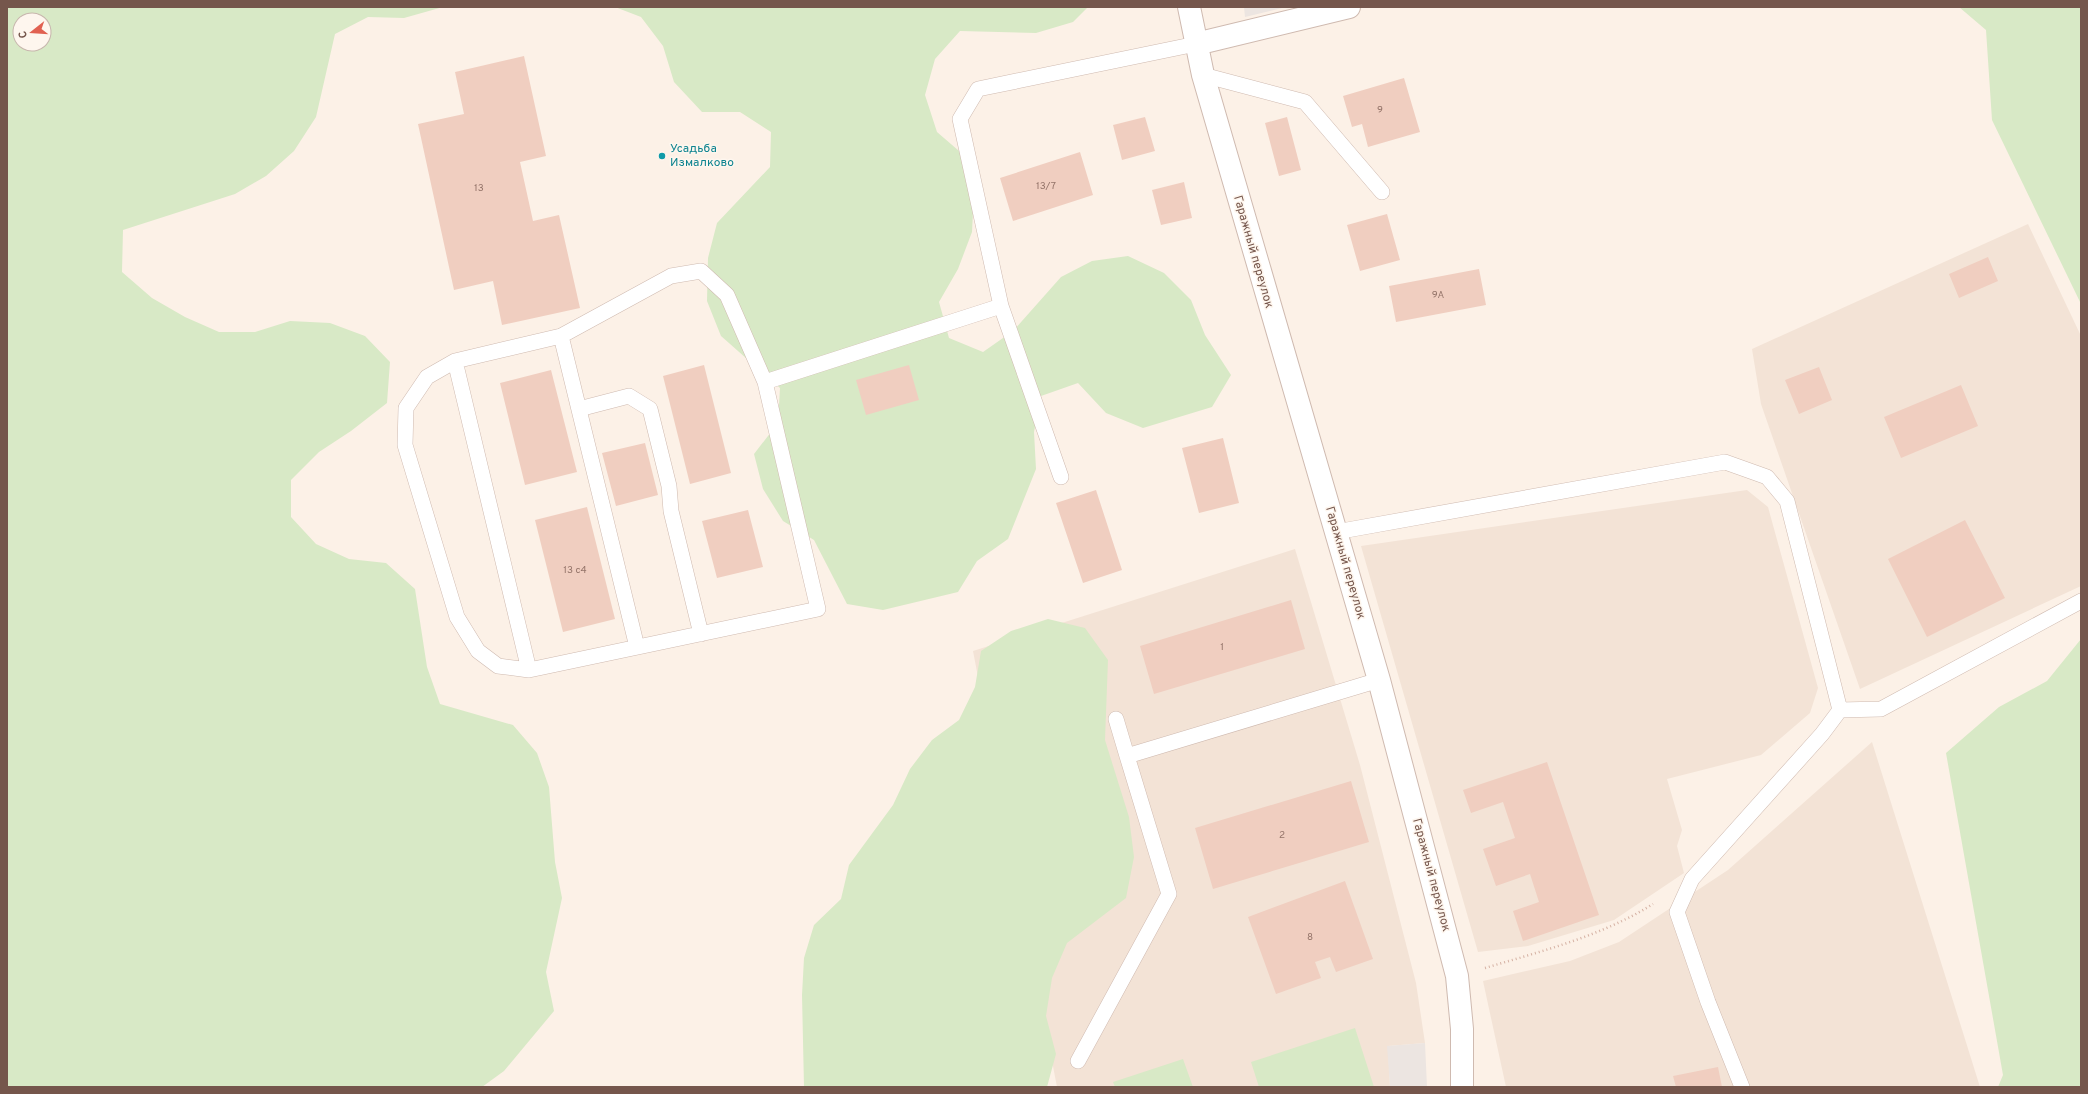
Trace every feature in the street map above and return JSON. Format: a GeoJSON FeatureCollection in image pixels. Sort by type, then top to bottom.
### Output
{"type":"FeatureCollection","features":[{"type":"Feature","properties":{"kind":"street","name":"Гаражный переулок"},"geometry":{"type":"LineString","coordinates":[[1189,7],[1203,75],[1379,680],[1457,976],[1462,1029],[1462,1087]]}},
{"type":"Feature","properties":{"kind":"street"},"geometry":{"type":"LineString","coordinates":[[1196,44],[1349,7]]}},
{"type":"Feature","properties":{"kind":"lane"},"geometry":{"type":"LineString","coordinates":[[1061,477],[1001,306],[960,119],[978,88],[1196,44]]}},
{"type":"Feature","properties":{"kind":"lane"},"geometry":{"type":"LineString","coordinates":[[1203,75],[1305,102],[1382,192]]}},
{"type":"Feature","properties":{"kind":"lane"},"geometry":{"type":"LineString","coordinates":[[701,271],[727,295],[765,382],[818,609],[529,670],[498,666],[478,651],[457,617],[406,446],[406,408],[427,378],[455,361],[561,336],[671,276],[701,271]]}},
{"type":"Feature","properties":{"kind":"lane"},"geometry":{"type":"LineString","coordinates":[[765,382],[1001,306]]}},
{"type":"Feature","properties":{"kind":"lane"},"geometry":{"type":"LineString","coordinates":[[561,336],[637,647]]}},
{"type":"Feature","properties":{"kind":"lane"},"geometry":{"type":"LineString","coordinates":[[455,361],[529,670]]}},
{"type":"Feature","properties":{"kind":"lane"},"geometry":{"type":"LineString","coordinates":[[579,409],[629,396],[650,409],[669,486],[670,511],[702,634]]}},
{"type":"Feature","properties":{"kind":"lane"},"geometry":{"type":"LineString","coordinates":[[1336,532],[1725,462],[1760,474],[1767,477],[1787,501],[1840,710]]}},
{"type":"Feature","properties":{"kind":"lane"},"geometry":{"type":"LineString","coordinates":[[1840,710],[1880,709],[2081,601]]}},
{"type":"Feature","properties":{"kind":"lane"},"geometry":{"type":"LineString","coordinates":[[1128,756],[1379,680]]}},
{"type":"Feature","properties":{"kind":"lane"},"geometry":{"type":"LineString","coordinates":[[1742,1087],[1708,1002],[1677,912],[1692,879],[1822,734],[1840,710]]}},
{"type":"Feature","properties":{"kind":"lane"},"geometry":{"type":"LineString","coordinates":[[1078,1061],[1169,894],[1116,719]]}},
{"type":"Feature","properties":{"kind":"path"},"geometry":{"type":"LineString","coordinates":[[1457,976],[1555,948],[1628,919],[1654,903]]}},
{"type":"Feature","properties":{"kind":"shaded area"},"geometry":{"type":"Polygon","coordinates":[[[1244,7],[1286,7],[1245,17],[1244,7]]]}},
{"type":"Feature","properties":{"kind":"shaded area"},"geometry":{"type":"Polygon","coordinates":[[[2028,224],[2081,336],[2081,586],[1860,689],[1761,404],[1752,349],[2028,224]]]}},
{"type":"Feature","properties":{"kind":"shaded area"},"geometry":{"type":"Polygon","coordinates":[[[1747,490],[1768,507],[1818,688],[1810,713],[1761,755],[1667,779],[1682,830],[1677,846],[1684,873],[1614,920],[1528,946],[1478,952],[1361,546],[1747,490]]]}},
{"type":"Feature","properties":{"kind":"shaded area"},"geometry":{"type":"Polygon","coordinates":[[[1295,549],[1360,765],[1416,983],[1425,1043],[1388,1046],[1390,1087],[1057,1087],[973,651],[1295,549]]]}},
{"type":"Feature","properties":{"kind":"shaded area"},"geometry":{"type":"Polygon","coordinates":[[[1872,742],[1980,1087],[1506,1087],[1483,981],[1570,961],[1619,942],[1728,870],[1872,742]]]}},
{"type":"Feature","properties":{"kind":"shaded area"},"geometry":{"type":"Polygon","coordinates":[[[1425,1043],[1427,1087],[1390,1087],[1387,1046],[1425,1043]]]}},
{"type":"Feature","properties":{"kind":"green space"},"geometry":{"type":"Polygon","coordinates":[[[7,7],[443,7],[404,18],[368,17],[335,34],[316,117],[294,151],[266,176],[235,194],[123,230],[122,272],[152,298],[185,317],[219,332],[255,332],[290,321],[330,323],[365,336],[390,362],[387,403],[351,431],[319,452],[291,480],[291,517],[316,544],[349,559],[386,563],[415,589],[427,667],[440,704],[513,725],[537,753],[549,787],[555,862],[562,898],[546,972],[554,1011],[504,1071],[482,1087],[7,1087],[7,7]]]}},
{"type":"Feature","properties":{"kind":"green space"},"geometry":{"type":"Polygon","coordinates":[[[615,7],[1088,7],[1073,22],[1036,33],[960,31],[935,59],[925,95],[937,132],[966,157],[974,192],[972,232],[958,269],[939,302],[949,338],[983,352],[1013,331],[1061,277],[1092,261],[1128,256],[1164,273],[1191,300],[1205,335],[1231,375],[1212,407],[1143,428],[1106,413],[1078,383],[1041,396],[1034,432],[1036,469],[1008,539],[977,561],[958,592],[883,610],[847,604],[814,540],[783,521],[763,489],[754,454],[778,423],[780,388],[721,336],[707,301],[708,258],[717,223],[770,167],[771,132],[740,112],[702,112],[674,82],[663,46],[641,17],[615,7]]]}},
{"type":"Feature","properties":{"kind":"green space"},"geometry":{"type":"Polygon","coordinates":[[[1959,7],[2081,7],[2081,304],[1992,120],[1986,30],[1959,7]]]}},
{"type":"Feature","properties":{"kind":"green space"},"geometry":{"type":"Polygon","coordinates":[[[1048,619],[1085,628],[1108,660],[1105,740],[1129,817],[1134,857],[1126,898],[1067,943],[1052,978],[1046,1016],[1056,1054],[1047,1087],[804,1087],[802,995],[804,958],[814,925],[841,899],[849,865],[893,805],[910,769],[932,740],[959,720],[975,687],[981,651],[1011,631],[1048,619]]]}},
{"type":"Feature","properties":{"kind":"green space"},"geometry":{"type":"Polygon","coordinates":[[[2081,639],[2081,1087],[1998,1087],[2003,1075],[1946,753],[1999,707],[2047,681],[2081,639]]]}},
{"type":"Feature","properties":{"kind":"green space"},"geometry":{"type":"Polygon","coordinates":[[[1355,1028],[1374,1087],[1259,1087],[1251,1062],[1355,1028]]]}},
{"type":"Feature","properties":{"kind":"green space"},"geometry":{"type":"Polygon","coordinates":[[[1183,1059],[1193,1087],[1115,1087],[1113,1082],[1183,1059]]]}},
{"type":"Feature","properties":{"kind":"building"},"geometry":{"type":"Polygon","coordinates":[[[524,56],[546,156],[520,162],[533,221],[559,215],[580,308],[502,325],[493,281],[454,290],[418,124],[464,114],[455,72],[524,56]]]}},
{"type":"Feature","properties":{"kind":"building"},"geometry":{"type":"Polygon","coordinates":[[[1404,78],[1420,132],[1368,147],[1362,124],[1352,127],[1343,96],[1404,78]]]}},
{"type":"Feature","properties":{"kind":"building"},"geometry":{"type":"Polygon","coordinates":[[[1145,117],[1155,151],[1122,160],[1113,125],[1145,117]]]}},
{"type":"Feature","properties":{"kind":"building"},"geometry":{"type":"Polygon","coordinates":[[[1287,117],[1301,170],[1279,176],[1265,123],[1287,117]]]}},
{"type":"Feature","properties":{"kind":"building"},"geometry":{"type":"Polygon","coordinates":[[[1080,152],[1093,195],[1013,221],[1000,178],[1080,152]]]}},
{"type":"Feature","properties":{"kind":"building"},"geometry":{"type":"Polygon","coordinates":[[[1184,182],[1192,218],[1161,225],[1152,190],[1184,182]]]}},
{"type":"Feature","properties":{"kind":"building"},"geometry":{"type":"Polygon","coordinates":[[[1387,214],[1400,260],[1360,271],[1347,225],[1387,214]]]}},
{"type":"Feature","properties":{"kind":"building"},"geometry":{"type":"Polygon","coordinates":[[[1988,257],[1998,281],[1959,298],[1949,274],[1988,257]]]}},
{"type":"Feature","properties":{"kind":"building"},"geometry":{"type":"Polygon","coordinates":[[[1479,269],[1486,305],[1396,322],[1389,286],[1479,269]]]}},
{"type":"Feature","properties":{"kind":"building"},"geometry":{"type":"Polygon","coordinates":[[[704,365],[731,473],[690,484],[663,376],[704,365]]]}},
{"type":"Feature","properties":{"kind":"building"},"geometry":{"type":"Polygon","coordinates":[[[909,365],[919,400],[866,415],[856,380],[909,365]]]}},
{"type":"Feature","properties":{"kind":"building"},"geometry":{"type":"Polygon","coordinates":[[[1819,367],[1832,400],[1799,414],[1785,380],[1819,367]]]}},
{"type":"Feature","properties":{"kind":"building"},"geometry":{"type":"Polygon","coordinates":[[[551,370],[577,472],[525,485],[500,383],[551,370]]]}},
{"type":"Feature","properties":{"kind":"building"},"geometry":{"type":"Polygon","coordinates":[[[1961,385],[1978,426],[1901,458],[1884,417],[1961,385]]]}},
{"type":"Feature","properties":{"kind":"building"},"geometry":{"type":"Polygon","coordinates":[[[1223,438],[1239,503],[1199,513],[1182,448],[1223,438]]]}},
{"type":"Feature","properties":{"kind":"building"},"geometry":{"type":"Polygon","coordinates":[[[645,443],[658,495],[616,506],[602,453],[645,443]]]}},
{"type":"Feature","properties":{"kind":"building"},"geometry":{"type":"Polygon","coordinates":[[[1096,490],[1122,570],[1083,583],[1056,503],[1096,490]]]}},
{"type":"Feature","properties":{"kind":"building"},"geometry":{"type":"Polygon","coordinates":[[[587,507],[615,619],[563,632],[535,520],[587,507]]]}},
{"type":"Feature","properties":{"kind":"building"},"geometry":{"type":"Polygon","coordinates":[[[748,510],[763,567],[717,578],[702,521],[748,510]]]}},
{"type":"Feature","properties":{"kind":"building"},"geometry":{"type":"Polygon","coordinates":[[[1965,520],[2005,598],[1927,637],[1888,559],[1965,520]]]}},
{"type":"Feature","properties":{"kind":"building"},"geometry":{"type":"Polygon","coordinates":[[[1291,600],[1305,649],[1154,694],[1140,646],[1291,600]]]}},
{"type":"Feature","properties":{"kind":"building"},"geometry":{"type":"Polygon","coordinates":[[[1547,762],[1599,915],[1523,941],[1513,911],[1539,902],[1530,874],[1496,886],[1483,849],[1515,838],[1503,802],[1471,813],[1463,790],[1547,762]]]}},
{"type":"Feature","properties":{"kind":"building"},"geometry":{"type":"Polygon","coordinates":[[[1351,781],[1369,842],[1213,889],[1195,828],[1351,781]]]}},
{"type":"Feature","properties":{"kind":"building"},"geometry":{"type":"Polygon","coordinates":[[[1345,881],[1373,959],[1336,972],[1330,957],[1315,962],[1321,978],[1276,994],[1248,917],[1345,881]]]}},
{"type":"Feature","properties":{"kind":"building"},"geometry":{"type":"Polygon","coordinates":[[[1718,1067],[1722,1087],[1676,1087],[1673,1076],[1718,1067]]]}},
{"type":"Feature","properties":{"kind":"place","name":"Усадьба Измалково"},"geometry":{"type":"Point","coordinates":[662,156]}}]}
